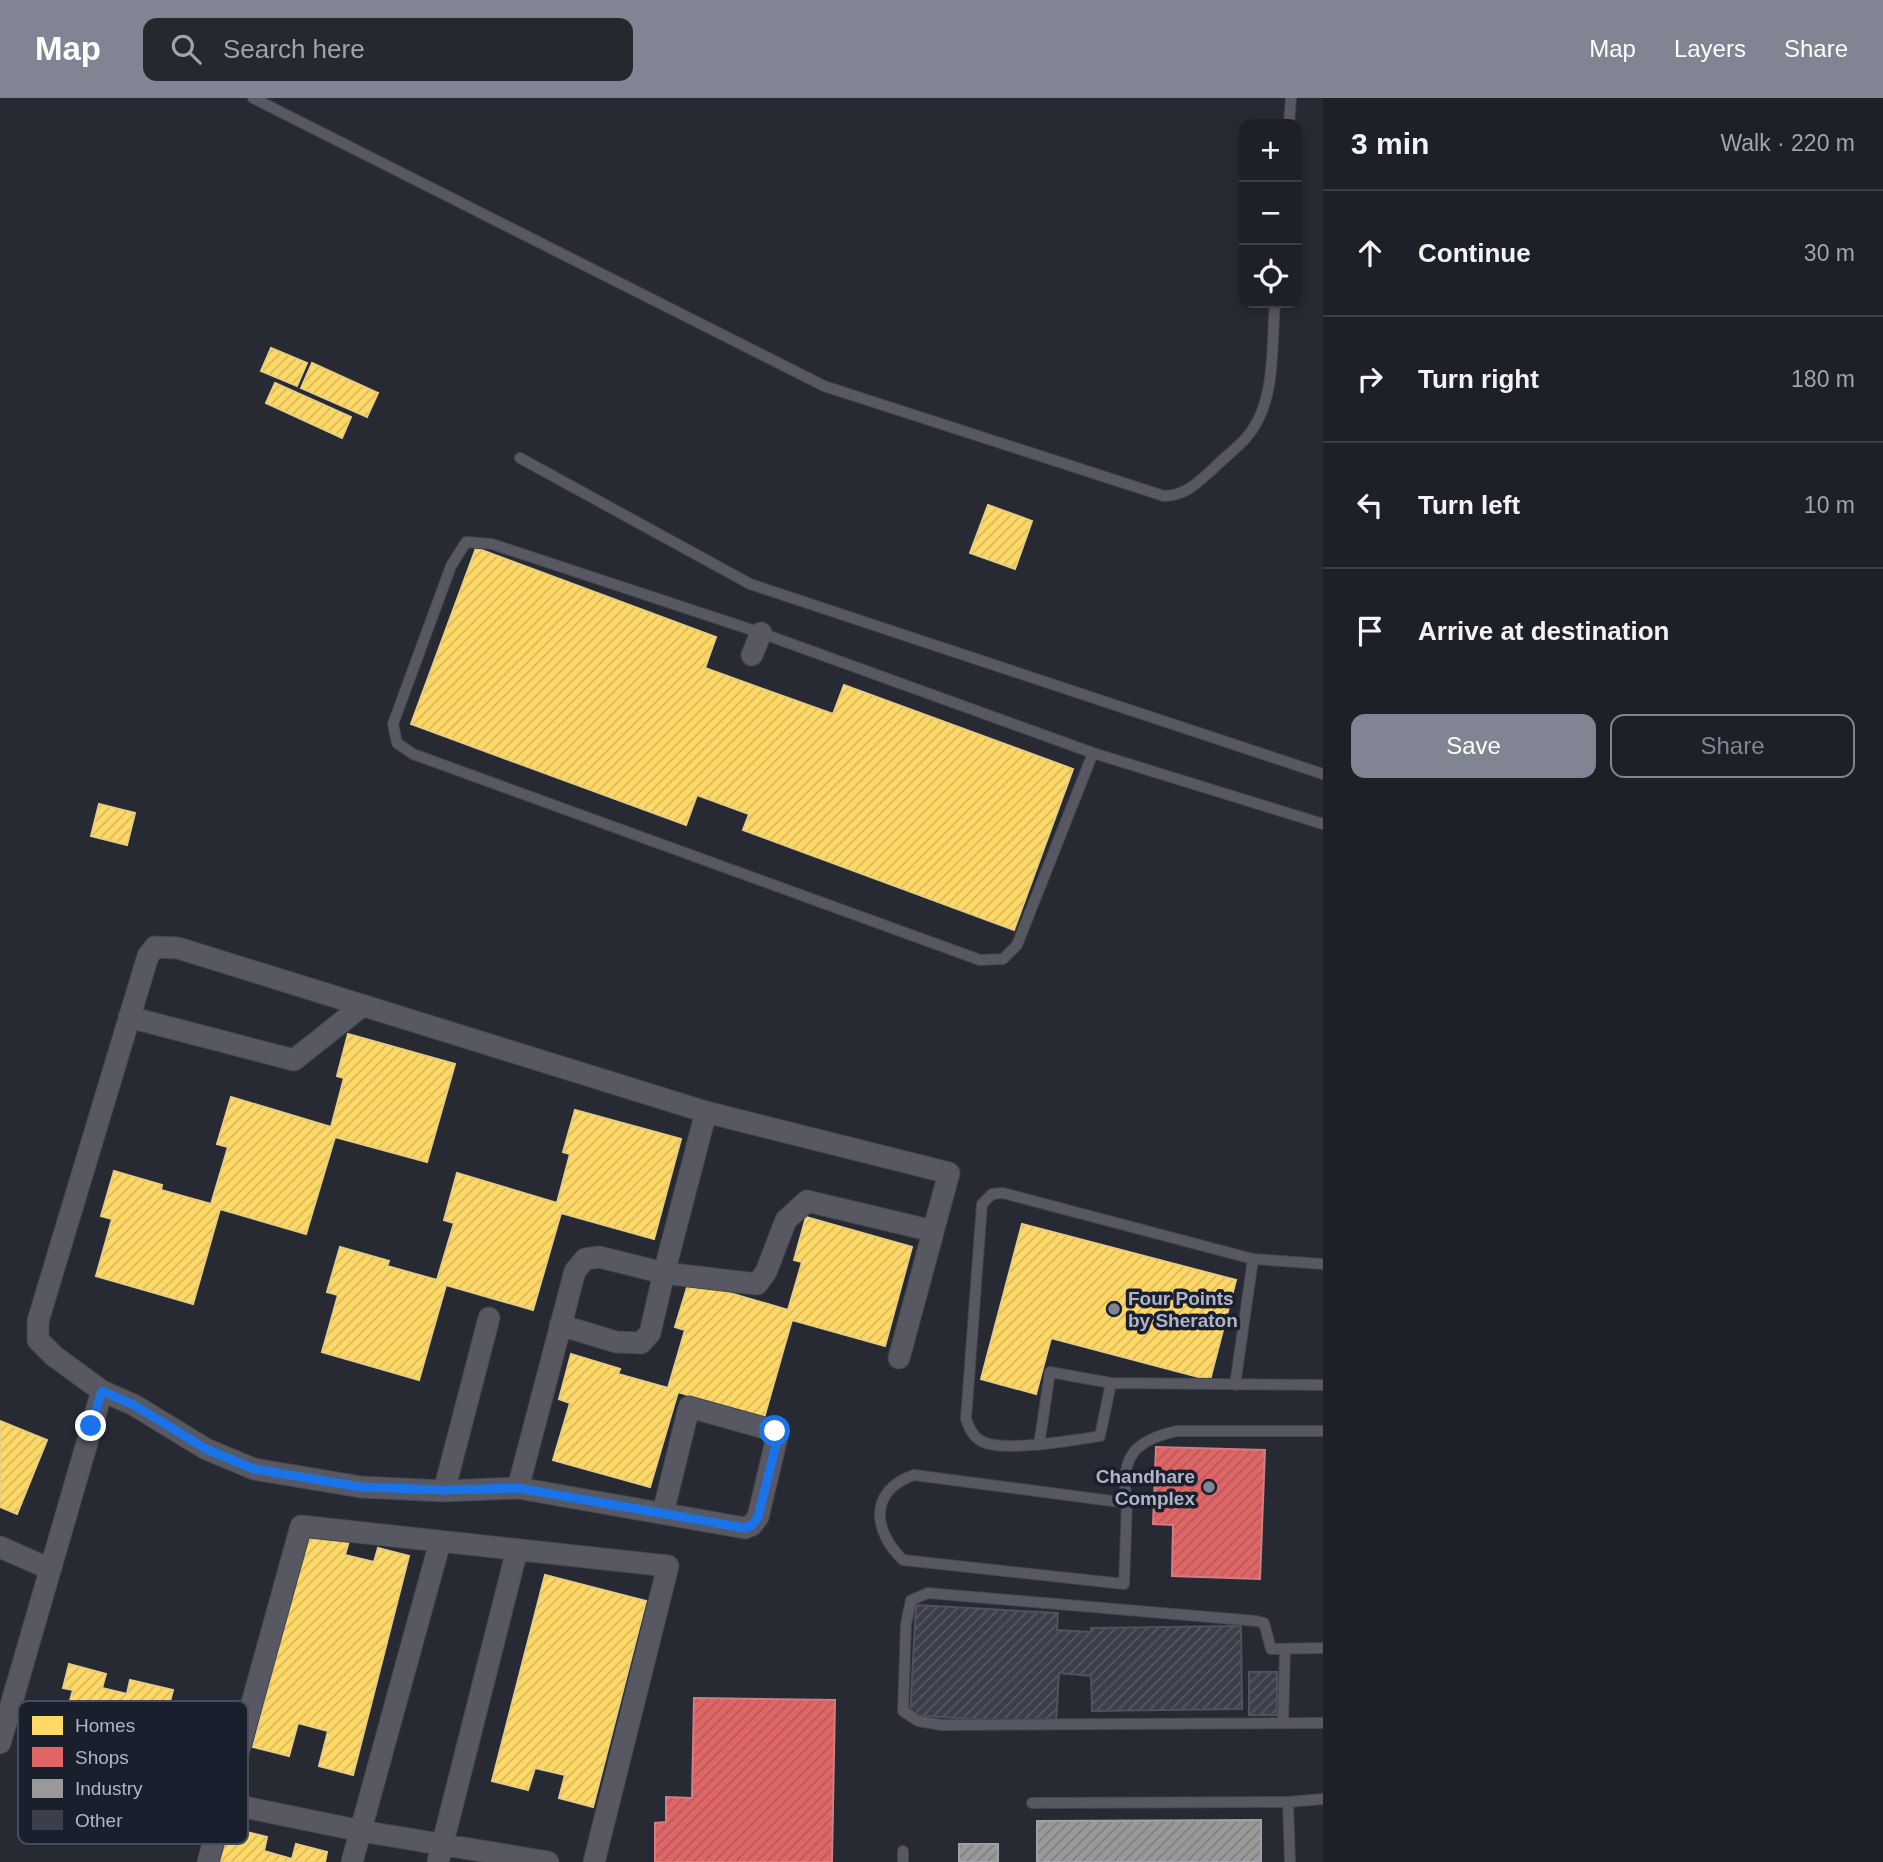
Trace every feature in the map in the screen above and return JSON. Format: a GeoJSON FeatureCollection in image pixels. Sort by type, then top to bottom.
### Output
{"type":"FeatureCollection","features":[{"type":"Feature","properties":{"kind":"street"},"geometry":{"type":"LineString","coordinates":[[752,655],[761,632]]}},
{"type":"Feature","properties":{"kind":"street"},"geometry":{"type":"LineString","coordinates":[[663,1513],[689,1407],[775,1431],[778,1437],[758,1517],[752,1525],[745,1528],[518,1488],[444,1490],[361,1487],[254,1469],[206,1449],[134,1405],[102,1391],[54,1356],[38,1340],[38,1321],[148,956],[155,947],[166,946],[706,1112],[949,1173],[899,1358]]}},
{"type":"Feature","properties":{"kind":"street"},"geometry":{"type":"LineString","coordinates":[[129,1017],[293,1060],[362,1006]]}},
{"type":"Feature","properties":{"kind":"street"},"geometry":{"type":"LineString","coordinates":[[560,1325],[616,1342],[641,1343],[650,1333],[706,1112]]}},
{"type":"Feature","properties":{"kind":"street"},"geometry":{"type":"LineString","coordinates":[[518,1488],[575,1271],[585,1259],[599,1257],[664,1273],[757,1284],[766,1272],[786,1220],[807,1201],[933,1231]]}},
{"type":"Feature","properties":{"kind":"street"},"geometry":{"type":"LineString","coordinates":[[444,1490],[489,1318]]}},
{"type":"Feature","properties":{"kind":"street"},"geometry":{"type":"LineString","coordinates":[[0,1743],[7,1695],[50,1569],[102,1391]]}},
{"type":"Feature","properties":{"kind":"street"},"geometry":{"type":"LineString","coordinates":[[248,1719],[301,1526],[668,1566],[594,1862]]}},
{"type":"Feature","properties":{"kind":"street"},"geometry":{"type":"LineString","coordinates":[[352,1862],[440,1542]]}},
{"type":"Feature","properties":{"kind":"street"},"geometry":{"type":"LineString","coordinates":[[0,1547],[50,1569]]}},
{"type":"Feature","properties":{"kind":"street"},"geometry":{"type":"LineString","coordinates":[[441,1853],[517,1550]]}},
{"type":"Feature","properties":{"kind":"street"},"geometry":{"type":"LineString","coordinates":[[248,1808],[361,1831],[441,1853],[548,1862]]}},
{"type":"Feature","properties":{"kind":"street"},"geometry":{"type":"LineString","coordinates":[[208,1862],[213,1844]]}},
{"type":"Feature","properties":{"kind":"lane"},"geometry":{"type":"LineString","coordinates":[[253,98],[824,386],[1164,496],[1181,495],[1193,487],[1246,438],[1257,422],[1268,387],[1275,308]]}},
{"type":"Feature","properties":{"kind":"lane"},"geometry":{"type":"LineString","coordinates":[[1289,119],[1291,98]]}},
{"type":"Feature","properties":{"kind":"lane"},"geometry":{"type":"LineString","coordinates":[[520,458],[750,584],[1323,774]]}},
{"type":"Feature","properties":{"kind":"lane"},"geometry":{"type":"LineString","coordinates":[[1093,753],[1017,945],[1003,959],[980,960],[413,754],[397,743],[393,724],[451,566],[466,542],[492,544],[761,632],[1093,753],[1323,824]]}},
{"type":"Feature","properties":{"kind":"lane"},"geometry":{"type":"LineString","coordinates":[[1111,1382],[1100,1436],[1039,1445],[982,1442],[971,1432],[966,1419],[982,1204],[992,1194],[1003,1192],[1253,1259],[1323,1264]]}},
{"type":"Feature","properties":{"kind":"lane"},"geometry":{"type":"LineString","coordinates":[[1235,1385],[1253,1259]]}},
{"type":"Feature","properties":{"kind":"lane"},"geometry":{"type":"LineString","coordinates":[[1039,1445],[1050,1372],[1111,1382],[1323,1385]]}},
{"type":"Feature","properties":{"kind":"lane"},"geometry":{"type":"LineString","coordinates":[[1127,1503],[914,1475],[898,1481],[886,1495],[879,1517],[887,1545],[904,1560],[1124,1584],[1127,1503],[1124,1487],[1128,1461],[1139,1444],[1153,1436],[1177,1431],[1323,1431]]}},
{"type":"Feature","properties":{"kind":"lane"},"geometry":{"type":"LineString","coordinates":[[1323,1648],[1271,1649],[1264,1623],[1256,1621],[928,1593],[911,1600],[906,1624],[902,1711],[918,1721],[942,1725],[1323,1723]]}},
{"type":"Feature","properties":{"kind":"lane"},"geometry":{"type":"LineString","coordinates":[[1283,1723],[1285,1649]]}},
{"type":"Feature","properties":{"kind":"lane"},"geometry":{"type":"LineString","coordinates":[[1032,1803],[1288,1802],[1323,1799]]}},
{"type":"Feature","properties":{"kind":"lane"},"geometry":{"type":"LineString","coordinates":[[1288,1802],[1290,1862]]}},
{"type":"Feature","properties":{"kind":"building: Homes"},"geometry":{"type":"Polygon","coordinates":[[[271,348],[307,363],[297,386],[261,371],[271,348]]]}},
{"type":"Feature","properties":{"kind":"building: Homes"},"geometry":{"type":"Polygon","coordinates":[[[312,363],[378,393],[367,417],[301,388],[312,363]]]}},
{"type":"Feature","properties":{"kind":"building: Homes"},"geometry":{"type":"Polygon","coordinates":[[[275,383],[351,417],[342,438],[266,403],[275,383]]]}},
{"type":"Feature","properties":{"kind":"building: Homes"},"geometry":{"type":"Polygon","coordinates":[[[988,505],[1032,521],[1015,569],[970,553],[988,505]]]}},
{"type":"Feature","properties":{"kind":"building: Homes"},"geometry":{"type":"Polygon","coordinates":[[[476,548],[716,637],[705,668],[833,714],[844,685],[1073,769],[1014,930],[743,830],[749,814],[697,795],[686,825],[411,724],[476,548]]]}},
{"type":"Feature","properties":{"kind":"building: Homes"},"geometry":{"type":"Polygon","coordinates":[[[99,804],[135,813],[127,845],[91,836],[99,804]]]}},
{"type":"Feature","properties":{"kind":"building: Homes"},"geometry":{"type":"Polygon","coordinates":[[[348,1034],[455,1064],[427,1162],[335,1137],[306,1234],[220,1209],[193,1304],[96,1276],[112,1219],[101,1216],[114,1171],[162,1185],[161,1190],[211,1204],[228,1147],[217,1144],[231,1097],[331,1127],[344,1078],[337,1076],[348,1034]]]}},
{"type":"Feature","properties":{"kind":"building: Homes"},"geometry":{"type":"Polygon","coordinates":[[[575,1110],[681,1139],[654,1239],[561,1213],[533,1310],[446,1285],[419,1380],[322,1352],[338,1295],[327,1292],[340,1247],[389,1261],[387,1266],[437,1280],[454,1223],[444,1220],[457,1173],[557,1203],[570,1154],[563,1152],[575,1110]]]}},
{"type":"Feature","properties":{"kind":"building: Homes"},"geometry":{"type":"Polygon","coordinates":[[[806,1217],[912,1247],[885,1346],[792,1320],[764,1418],[678,1392],[650,1487],[553,1460],[570,1403],[559,1399],[571,1354],[620,1369],[618,1374],[668,1388],[685,1330],[675,1327],[689,1281],[788,1310],[802,1262],[794,1260],[806,1217]]]}},
{"type":"Feature","properties":{"kind":"building: Homes","name":"Four Points by Sheraton"},"geometry":{"type":"Polygon","coordinates":[[[1022,1224],[1236,1280],[1210,1380],[1051,1338],[1036,1394],[981,1379],[1022,1224]]]}},
{"type":"Feature","properties":{"kind":"building: Homes"},"geometry":{"type":"Polygon","coordinates":[[[0,1421],[47,1440],[17,1514],[0,1507],[0,1421]]]}},
{"type":"Feature","properties":{"kind":"building: Homes"},"geometry":{"type":"Polygon","coordinates":[[[308,1530],[349,1541],[345,1555],[374,1562],[378,1548],[409,1556],[353,1775],[319,1766],[328,1731],[298,1723],[289,1756],[253,1747],[308,1530]]]}},
{"type":"Feature","properties":{"kind":"building: Homes"},"geometry":{"type":"Polygon","coordinates":[[[545,1575],[646,1601],[593,1807],[559,1798],[565,1775],[535,1768],[528,1790],[492,1781],[545,1575]]]}},
{"type":"Feature","properties":{"kind":"building: Homes"},"geometry":{"type":"Polygon","coordinates":[[[69,1664],[106,1674],[102,1688],[127,1694],[130,1680],[173,1690],[170,1701],[70,1701],[73,1690],[63,1688],[69,1664]]]}},
{"type":"Feature","properties":{"kind":"building: Homes"},"geometry":{"type":"Polygon","coordinates":[[[248,1832],[267,1837],[264,1851],[292,1859],[296,1844],[327,1852],[325,1862],[217,1862],[222,1844],[248,1844],[248,1832]]]}},
{"type":"Feature","properties":{"kind":"building: Shops","name":"Chandhare Complex"},"geometry":{"type":"Polygon","coordinates":[[[1156,1447],[1265,1450],[1260,1579],[1172,1576],[1173,1525],[1153,1524],[1156,1447]]]}},
{"type":"Feature","properties":{"kind":"building: Shops"},"geometry":{"type":"Polygon","coordinates":[[[694,1698],[835,1700],[832,1862],[655,1862],[655,1823],[666,1822],[666,1797],[692,1798],[694,1698]]]}},
{"type":"Feature","properties":{"kind":"building: Industry"},"geometry":{"type":"Polygon","coordinates":[[[1261,1820],[1261,1862],[1037,1862],[1037,1821],[1261,1820]]]}},
{"type":"Feature","properties":{"kind":"building: Industry"},"geometry":{"type":"Polygon","coordinates":[[[959,1844],[998,1844],[998,1862],[959,1862],[959,1844]]]}},
{"type":"Feature","properties":{"kind":"building: Other"},"geometry":{"type":"Polygon","coordinates":[[[916,1605],[1058,1613],[1057,1630],[1091,1632],[1091,1628],[1241,1626],[1242,1709],[1092,1711],[1091,1676],[1059,1673],[1056,1724],[910,1715],[916,1605]]]}},
{"type":"Feature","properties":{"kind":"building: Other"},"geometry":{"type":"Polygon","coordinates":[[[1249,1672],[1277,1672],[1277,1715],[1249,1715],[1249,1672]]]}},
{"type":"Feature","properties":{"kind":"place","name":"Four Points by Sheraton"},"geometry":{"type":"Point","coordinates":[1114,1309]}},
{"type":"Feature","properties":{"kind":"place","name":"Chandhare Complex"},"geometry":{"type":"Point","coordinates":[1209,1487]}},
{"type":"Feature","properties":{"kind":"route"},"geometry":{"type":"LineString","coordinates":[[91,1426],[102,1391],[134,1405],[206,1449],[254,1469],[361,1487],[444,1490],[518,1488],[745,1528],[752,1525],[758,1517],[778,1437],[775,1431]]}}]}
